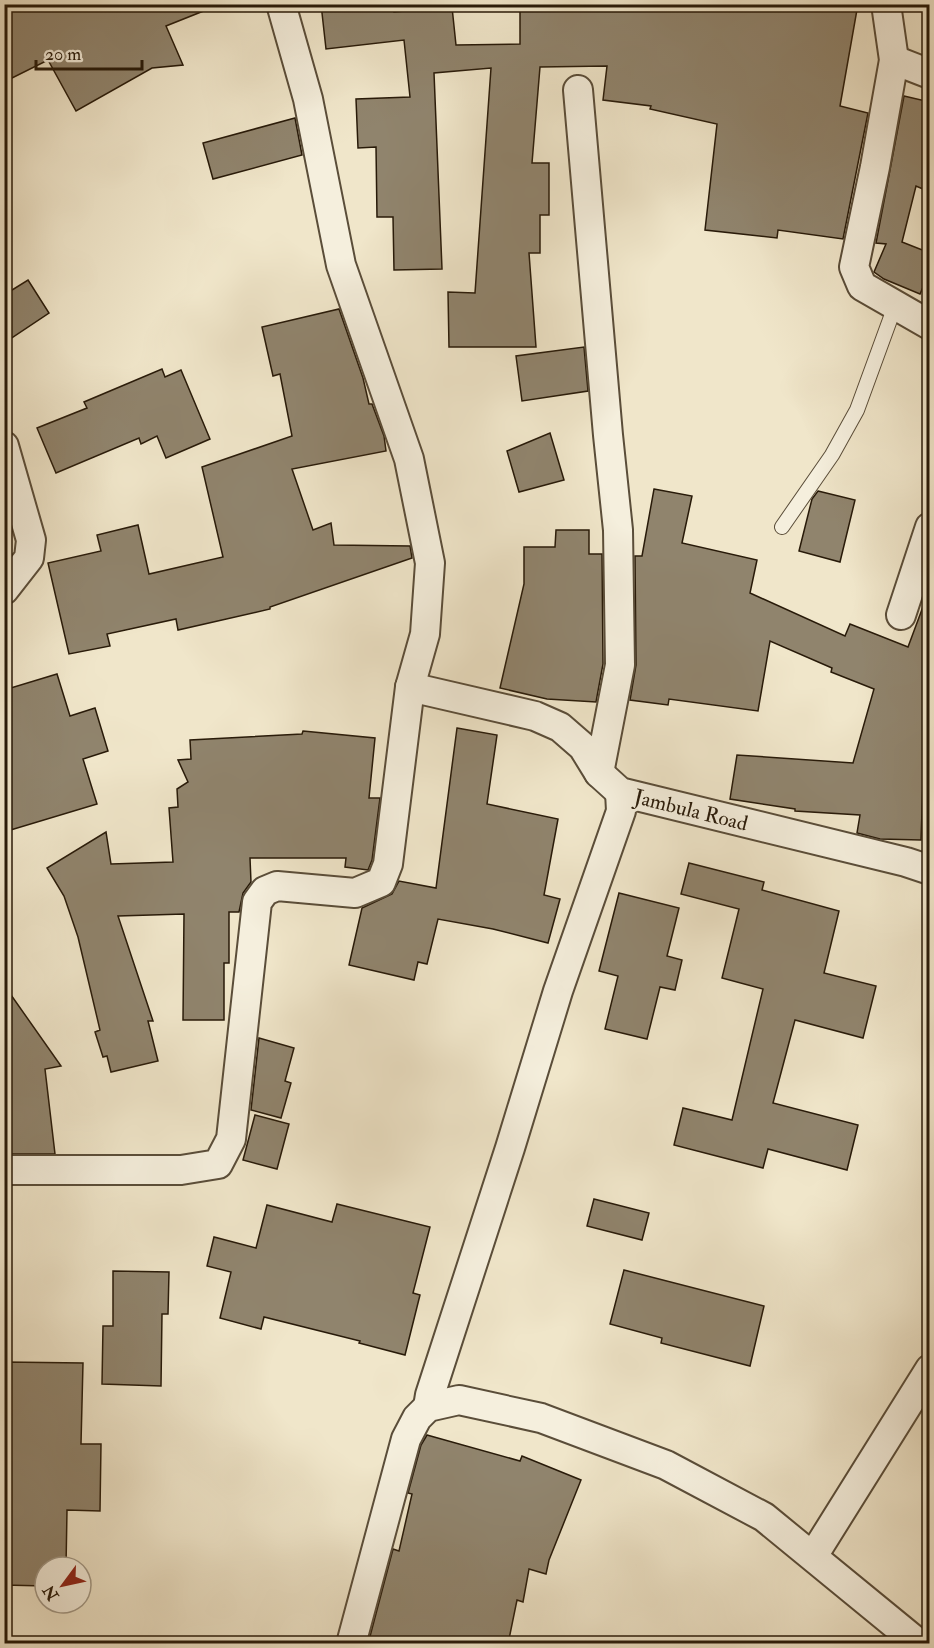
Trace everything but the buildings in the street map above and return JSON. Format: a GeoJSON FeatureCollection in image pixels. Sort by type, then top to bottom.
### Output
{"type":"FeatureCollection","features":[{"type":"Feature","properties":{"kind":"street"},"geometry":{"type":"LineString","coordinates":[[4,1170],[181,1170],[218,1164],[231,1139],[257,902],[265,891],[277,886],[355,893],[381,882],[388,864],[410,687],[426,634],[430,563],[409,459],[342,265],[308,99],[281,4]]}},
{"type":"Feature","properties":{"kind":"street"},"geometry":{"type":"LineString","coordinates":[[886,4],[894,60],[854,267],[862,286],[930,325]]}},
{"type":"Feature","properties":{"kind":"street"},"geometry":{"type":"LineString","coordinates":[[894,60],[930,74]]}},
{"type":"Feature","properties":{"kind":"street"},"geometry":{"type":"LineString","coordinates":[[578,90],[618,530],[620,665],[598,772]]}},
{"type":"Feature","properties":{"kind":"street"},"geometry":{"type":"LineString","coordinates":[[4,446],[31,540],[29,558],[4,590]]}},
{"type":"Feature","properties":{"kind":"street"},"geometry":{"type":"LineString","coordinates":[[900,615],[930,527]]}},
{"type":"Feature","properties":{"kind":"street","name":"Jambula Road"},"geometry":{"type":"LineString","coordinates":[[410,687],[535,716],[560,728],[583,747],[598,772],[620,792],[906,862],[930,870]]}},
{"type":"Feature","properties":{"kind":"street"},"geometry":{"type":"LineString","coordinates":[[428,1407],[558,991],[621,811],[620,792]]}},
{"type":"Feature","properties":{"kind":"street"},"geometry":{"type":"LineString","coordinates":[[813,1556],[930,1369]]}},
{"type":"Feature","properties":{"kind":"street"},"geometry":{"type":"LineString","coordinates":[[351,1644],[406,1439],[417,1418],[428,1407],[459,1400],[541,1418],[655,1461],[765,1517],[919,1644]]}},
{"type":"Feature","properties":{"kind":"lane"},"geometry":{"type":"LineString","coordinates":[[782,527],[832,455],[857,410],[895,306]]}}]}
